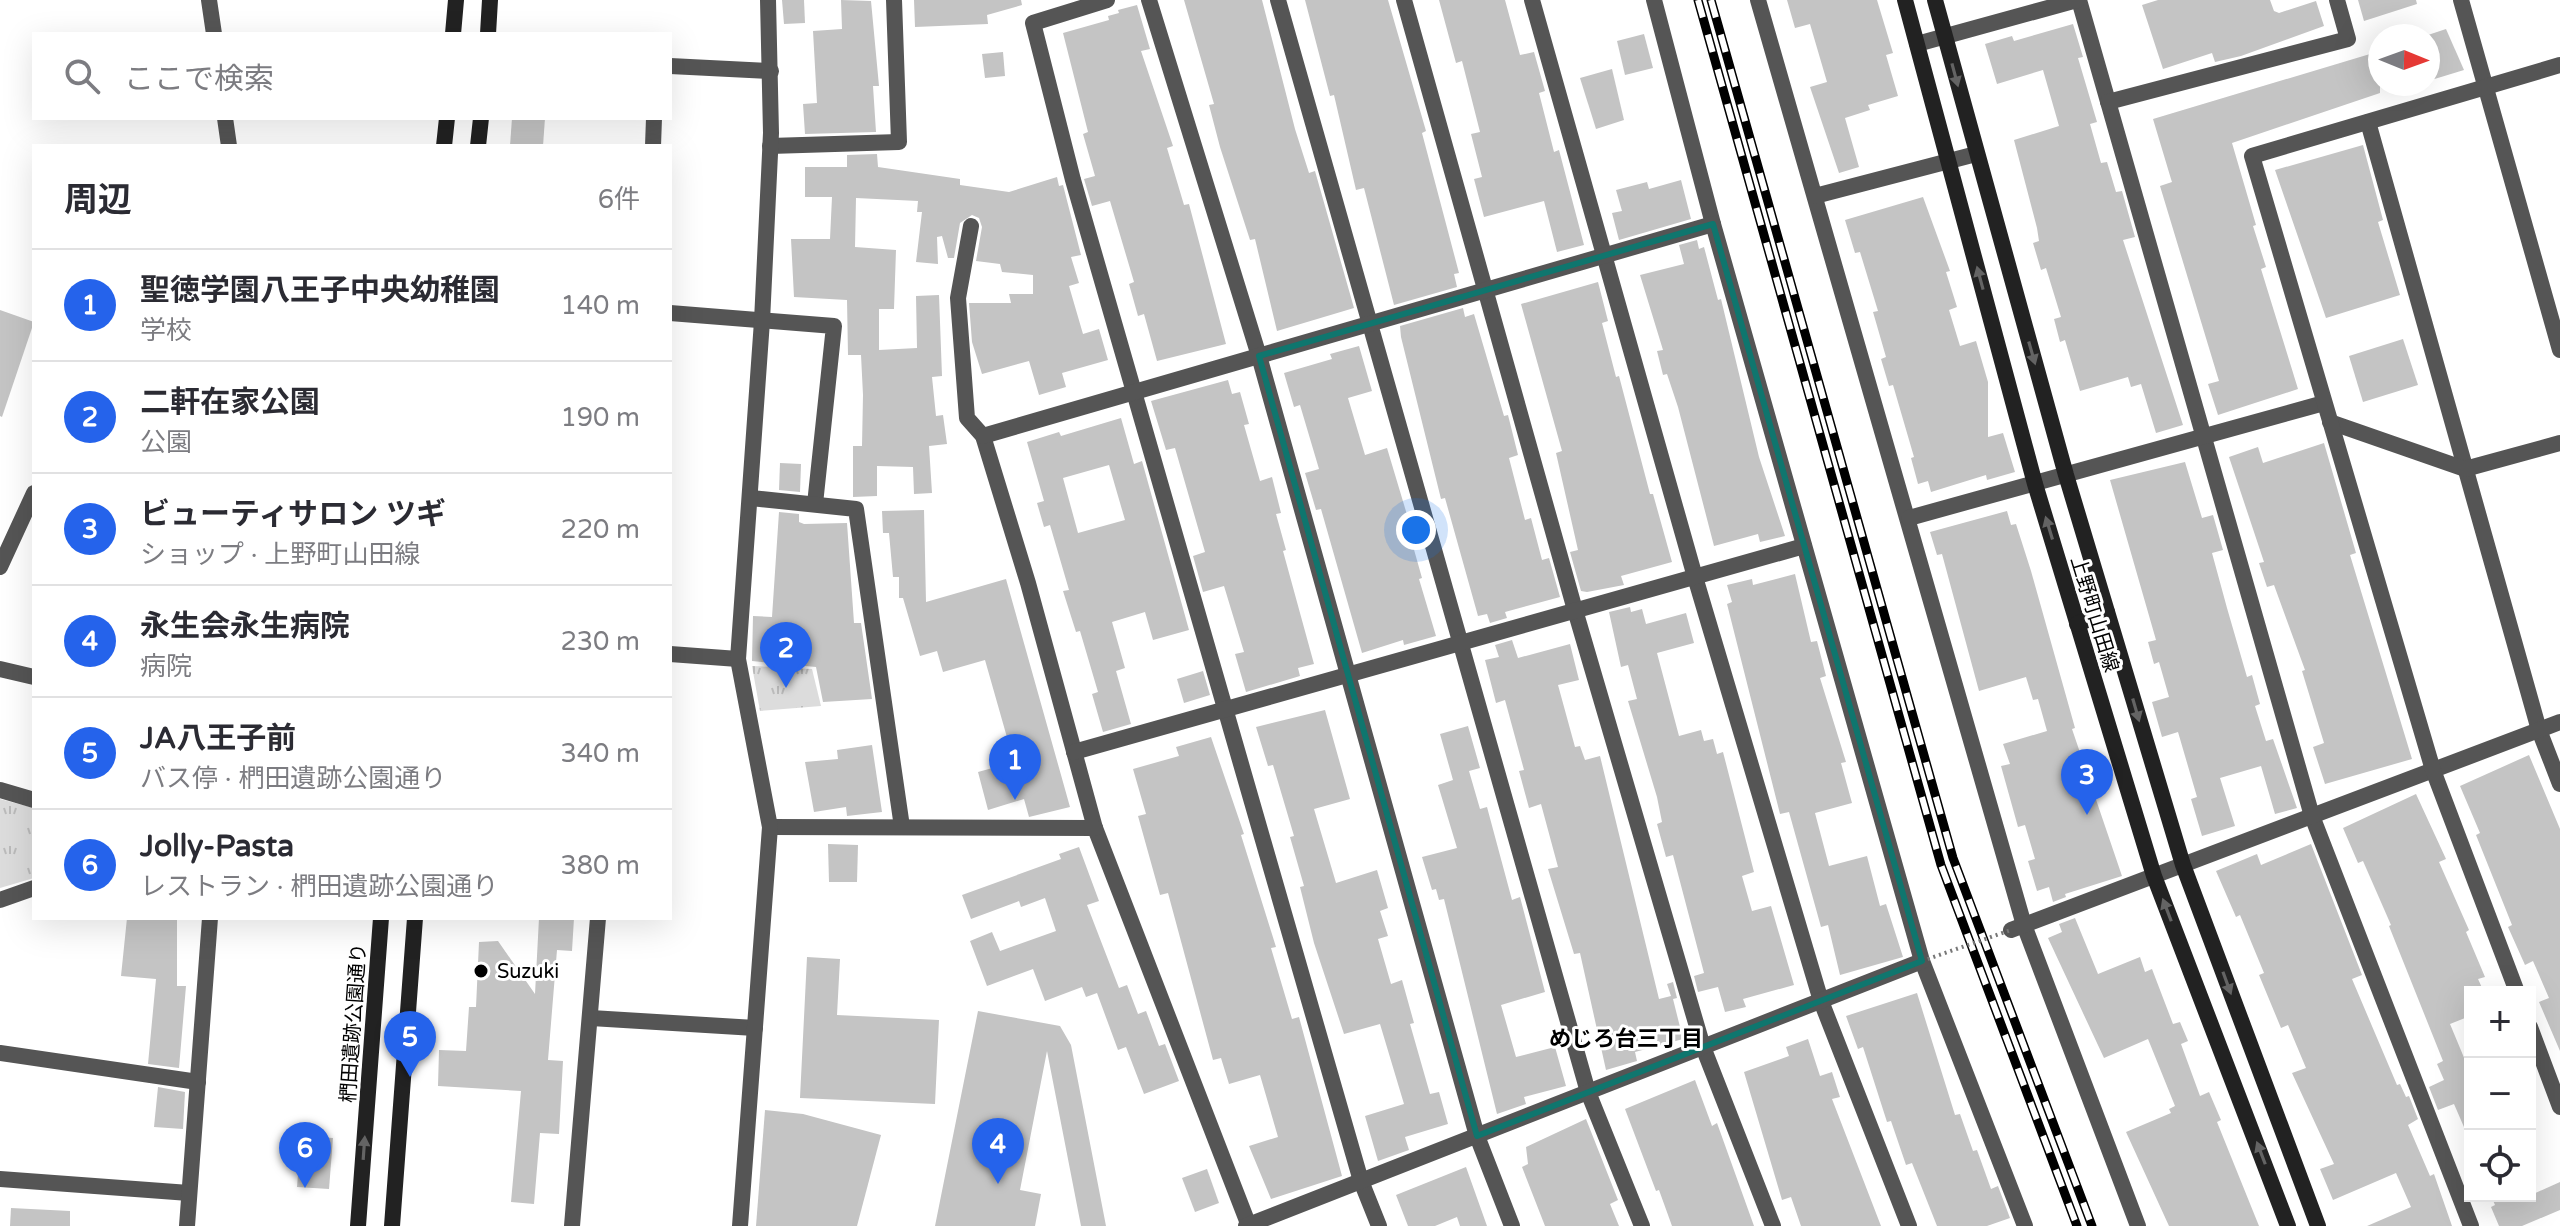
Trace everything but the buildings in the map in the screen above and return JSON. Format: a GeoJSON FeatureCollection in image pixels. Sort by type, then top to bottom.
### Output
{"type":"FeatureCollection","features":[{"type":"Feature","properties":{"kind":"street"},"geometry":{"type":"LineString","coordinates":[[209,0],[214,32]]}},
{"type":"Feature","properties":{"kind":"street"},"geometry":{"type":"LineString","coordinates":[[453,32],[456,0]]}},
{"type":"Feature","properties":{"kind":"street"},"geometry":{"type":"LineString","coordinates":[[488,32],[490,0]]}},
{"type":"Feature","properties":{"kind":"street"},"geometry":{"type":"LineString","coordinates":[[740,1226],[770,827],[738,659],[751,498],[770,146],[768,0]]}},
{"type":"Feature","properties":{"kind":"street"},"geometry":{"type":"LineString","coordinates":[[770,146],[899,142],[894,0]]}},
{"type":"Feature","properties":{"kind":"street"},"geometry":{"type":"LineString","coordinates":[[1107,0],[1033,23],[1225,709],[1361,1181],[1379,1226]]}},
{"type":"Feature","properties":{"kind":"street"},"geometry":{"type":"LineString","coordinates":[[1149,0],[1259,356],[1477,1136],[1512,1226]]}},
{"type":"Feature","properties":{"kind":"street"},"geometry":{"type":"LineString","coordinates":[[1278,0],[1588,1092],[1642,1226]]}},
{"type":"Feature","properties":{"kind":"street"},"geometry":{"type":"LineString","coordinates":[[1404,0],[1575,610],[1703,1047],[1773,1226]]}},
{"type":"Feature","properties":{"kind":"street"},"geometry":{"type":"LineString","coordinates":[[1532,0],[1695,577],[1821,1001],[1909,1226]]}},
{"type":"Feature","properties":{"kind":"street"},"geometry":{"type":"LineString","coordinates":[[1654,0],[1713,224],[1922,961],[2025,1226]]}},
{"type":"Feature","properties":{"kind":"street"},"geometry":{"type":"LineString","coordinates":[[1758,0],[1909,518],[2018,927],[2138,1226]]}},
{"type":"Feature","properties":{"kind":"street","name":"上野町山田線"},"geometry":{"type":"LineString","coordinates":[[1905,0],[2035,484],[2154,876],[2288,1226]]}},
{"type":"Feature","properties":{"kind":"street","name":"上野町山田線"},"geometry":{"type":"LineString","coordinates":[[1935,0],[2066,475],[2183,865],[2318,1226]]}},
{"type":"Feature","properties":{"kind":"street"},"geometry":{"type":"LineString","coordinates":[[1917,44],[2078,0],[2312,816],[2471,1226]]}},
{"type":"Feature","properties":{"kind":"street"},"geometry":{"type":"LineString","coordinates":[[2108,102],[2348,39],[2337,0]]}},
{"type":"Feature","properties":{"kind":"street"},"geometry":{"type":"LineString","coordinates":[[2461,0],[2560,350]]}},
{"type":"Feature","properties":{"kind":"street"},"geometry":{"type":"LineString","coordinates":[[2515,986],[2433,770],[2252,156],[2560,65]]}},
{"type":"Feature","properties":{"kind":"street"},"geometry":{"type":"LineString","coordinates":[[672,66],[771,71]]}},
{"type":"Feature","properties":{"kind":"street"},"geometry":{"type":"LineString","coordinates":[[225,120],[229,144]]}},
{"type":"Feature","properties":{"kind":"street"},"geometry":{"type":"LineString","coordinates":[[444,144],[447,120]]}},
{"type":"Feature","properties":{"kind":"street"},"geometry":{"type":"LineString","coordinates":[[478,144],[481,120]]}},
{"type":"Feature","properties":{"kind":"street"},"geometry":{"type":"LineString","coordinates":[[653,144],[654,120]]}},
{"type":"Feature","properties":{"kind":"street"},"geometry":{"type":"LineString","coordinates":[[2368,122],[2539,730],[2560,784]]}},
{"type":"Feature","properties":{"kind":"street"},"geometry":{"type":"LineString","coordinates":[[1815,196],[1976,154]]}},
{"type":"Feature","properties":{"kind":"street"},"geometry":{"type":"LineString","coordinates":[[983,436],[1713,224]]}},
{"type":"Feature","properties":{"kind":"street"},"geometry":{"type":"LineString","coordinates":[[971,226],[958,298],[967,418],[983,436],[1095,828],[1248,1226],[1922,961]]}},
{"type":"Feature","properties":{"kind":"street"},"geometry":{"type":"LineString","coordinates":[[1991,321],[2021,312]]}},
{"type":"Feature","properties":{"kind":"street"},"geometry":{"type":"LineString","coordinates":[[672,313],[834,326],[815,504]]}},
{"type":"Feature","properties":{"kind":"street"},"geometry":{"type":"LineString","coordinates":[[1909,518],[2324,403]]}},
{"type":"Feature","properties":{"kind":"street"},"geometry":{"type":"LineString","coordinates":[[2330,422],[2465,469],[2560,443]]}},
{"type":"Feature","properties":{"kind":"street"},"geometry":{"type":"LineString","coordinates":[[0,567],[32,497]]}},
{"type":"Feature","properties":{"kind":"street"},"geometry":{"type":"LineString","coordinates":[[751,498],[856,509],[902,827]]}},
{"type":"Feature","properties":{"kind":"street"},"geometry":{"type":"LineString","coordinates":[[1074,752],[1804,546]]}},
{"type":"Feature","properties":{"kind":"street"},"geometry":{"type":"LineString","coordinates":[[2077,624],[2107,612]]}},
{"type":"Feature","properties":{"kind":"street"},"geometry":{"type":"LineString","coordinates":[[672,654],[738,659]]}},
{"type":"Feature","properties":{"kind":"street"},"geometry":{"type":"LineString","coordinates":[[0,669],[32,677]]}},
{"type":"Feature","properties":{"kind":"street"},"geometry":{"type":"LineString","coordinates":[[2018,927],[2560,722]]}},
{"type":"Feature","properties":{"kind":"street"},"geometry":{"type":"LineString","coordinates":[[2115,749],[2145,740]]}},
{"type":"Feature","properties":{"kind":"street"},"geometry":{"type":"LineString","coordinates":[[0,790],[32,799]]}},
{"type":"Feature","properties":{"kind":"street"},"geometry":{"type":"LineString","coordinates":[[770,827],[1095,828]]}},
{"type":"Feature","properties":{"kind":"street"},"geometry":{"type":"LineString","coordinates":[[0,900],[32,889]]}},
{"type":"Feature","properties":{"kind":"street"},"geometry":{"type":"LineString","coordinates":[[187,1226],[210,920]]}},
{"type":"Feature","properties":{"kind":"street","name":"椚田遺跡公園通り"},"geometry":{"type":"LineString","coordinates":[[358,1226],[381,920]]}},
{"type":"Feature","properties":{"kind":"street"},"geometry":{"type":"LineString","coordinates":[[392,1226],[415,920]]}},
{"type":"Feature","properties":{"kind":"street"},"geometry":{"type":"LineString","coordinates":[[572,1226],[598,920]]}},
{"type":"Feature","properties":{"kind":"street"},"geometry":{"type":"LineString","coordinates":[[591,1018],[755,1028]]}},
{"type":"Feature","properties":{"kind":"street"},"geometry":{"type":"LineString","coordinates":[[2216,1038],[2243,1028]]}},
{"type":"Feature","properties":{"kind":"street"},"geometry":{"type":"LineString","coordinates":[[2536,1043],[2560,1107]]}},
{"type":"Feature","properties":{"kind":"street"},"geometry":{"type":"LineString","coordinates":[[0,1053],[198,1082]]}},
{"type":"Feature","properties":{"kind":"street"},"geometry":{"type":"LineString","coordinates":[[2274,1186],[2299,1176]]}},
{"type":"Feature","properties":{"kind":"street"},"geometry":{"type":"LineString","coordinates":[[0,1179],[189,1193]]}},
{"type":"Feature","properties":{"kind":"path"},"geometry":{"type":"LineString","coordinates":[[1922,961],[2018,927]]}},
{"type":"Feature","properties":{"kind":"highlighted area"},"geometry":{"type":"Polygon","coordinates":[[[1713,224],[1922,961],[1477,1136],[1259,356],[1713,224]]]}},
{"type":"Feature","properties":{"kind":"green space"},"geometry":{"type":"Polygon","coordinates":[[[752,666],[812,669],[821,706],[760,711],[752,666]]]}},
{"type":"Feature","properties":{"kind":"green space"},"geometry":{"type":"Polygon","coordinates":[[[0,799],[32,807],[32,879],[0,888],[0,799]]]}},
{"type":"Feature","properties":{"kind":"railway"},"geometry":{"type":"LineString","coordinates":[[1698,0],[1941,865],[2077,1226]]}},
{"type":"Feature","properties":{"kind":"railway"},"geometry":{"type":"LineString","coordinates":[[1711,0],[1953,858],[2092,1226]]}},
{"type":"Feature","properties":{"kind":"place","name":"二軒在家公園"},"geometry":{"type":"Point","coordinates":[786,688]}},
{"type":"Feature","properties":{"kind":"place","name":"聖徳学園八王子中央幼稚園"},"geometry":{"type":"Point","coordinates":[1015,800]}},
{"type":"Feature","properties":{"kind":"place","name":"ビューティサロン ツギ"},"geometry":{"type":"Point","coordinates":[2087,815]}},
{"type":"Feature","properties":{"kind":"place","name":"Suzuki"},"geometry":{"type":"Point","coordinates":[481,971]}},
{"type":"Feature","properties":{"kind":"place","name":"JA八王子前"},"geometry":{"type":"Point","coordinates":[410,1077]}},
{"type":"Feature","properties":{"kind":"place","name":"永生会永生病院"},"geometry":{"type":"Point","coordinates":[998,1184]}},
{"type":"Feature","properties":{"kind":"place","name":"Jolly-Pasta"},"geometry":{"type":"Point","coordinates":[305,1188]}},
{"type":"Feature","properties":{"kind":"district","name":"めじろ台三丁目"},"geometry":{"type":"Point","coordinates":[1626,1038]}}]}
